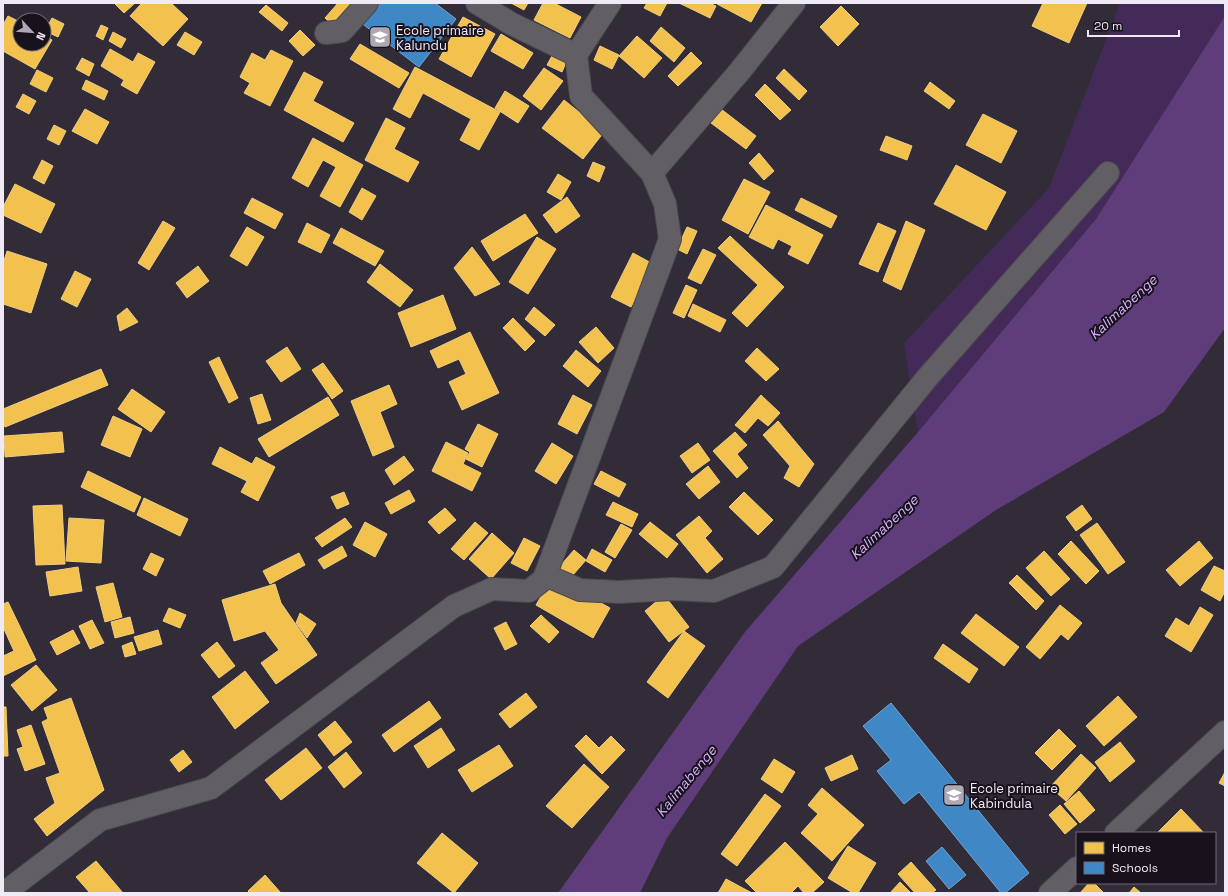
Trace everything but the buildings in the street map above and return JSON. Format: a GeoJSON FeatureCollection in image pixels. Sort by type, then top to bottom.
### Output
{"type":"FeatureCollection","features":[{"type":"Feature","properties":{"kind":"street"},"geometry":{"type":"LineString","coordinates":[[326,33],[342,31],[367,3]]}},
{"type":"Feature","properties":{"kind":"street"},"geometry":{"type":"LineString","coordinates":[[478,3],[512,24],[576,55]]}},
{"type":"Feature","properties":{"kind":"street"},"geometry":{"type":"LineString","coordinates":[[4,893],[100,820],[211,788],[454,606],[492,589],[529,590],[544,579],[670,239],[665,204],[652,173],[581,96],[576,55],[610,3]]}},
{"type":"Feature","properties":{"kind":"street"},"geometry":{"type":"LineString","coordinates":[[652,173],[740,71],[794,3]]}},
{"type":"Feature","properties":{"kind":"street"},"geometry":{"type":"LineString","coordinates":[[545,576],[580,590],[619,592],[672,589],[714,591],[773,567],[927,378],[1108,173]]}},
{"type":"Feature","properties":{"kind":"street"},"geometry":{"type":"LineString","coordinates":[[1117,832],[1225,732]]}},
{"type":"Feature","properties":{"kind":"street"},"geometry":{"type":"LineString","coordinates":[[1050,893],[1076,869]]}},
{"type":"Feature","properties":{"kind":"shaded area"},"geometry":{"type":"Polygon","coordinates":[[[1120,3],[1225,3],[1225,16],[1096,219],[918,432],[904,343],[1049,188],[1120,3]]]}},
{"type":"Feature","properties":{"kind":"water","name":"Kalimabenge"},"geometry":{"type":"Polygon","coordinates":[[[1225,16],[1225,328],[1164,412],[996,510],[798,646],[667,838],[640,893],[558,893],[745,632],[918,432],[1096,219],[1225,16]]]}},
{"type":"Feature","properties":{"kind":"place","name":"Ecole primaire Kalundu"},"geometry":{"type":"Point","coordinates":[380,37]}},
{"type":"Feature","properties":{"kind":"place","name":"Ecole primaire Kabindula"},"geometry":{"type":"Point","coordinates":[954,795]}}]}
